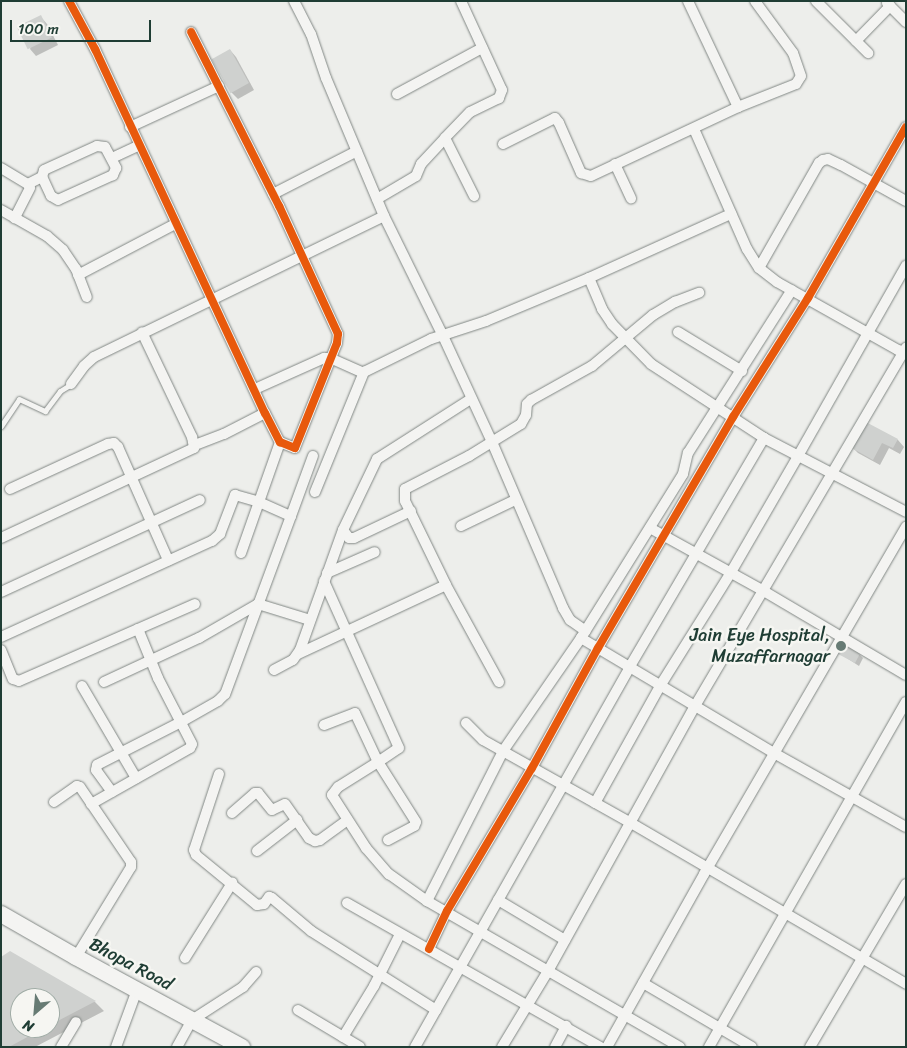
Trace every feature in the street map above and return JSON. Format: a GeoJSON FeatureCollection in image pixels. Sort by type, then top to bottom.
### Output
{"type":"FeatureCollection","features":[{"type":"Feature","properties":{"kind":"main road","name":"Bhopa Road"},"geometry":{"type":"LineString","coordinates":[[1,914],[136,994]]}},
{"type":"Feature","properties":{"kind":"main road","name":"Bhopa Road"},"geometry":{"type":"LineString","coordinates":[[1,924],[190,1023],[242,1047]]}},
{"type":"Feature","properties":{"kind":"main road","name":"Bhopa Road"},"geometry":{"type":"LineString","coordinates":[[190,1023],[224,1047]]}},
{"type":"Feature","properties":{"kind":"street"},"geometry":{"type":"LineString","coordinates":[[69,1],[95,50],[138,146],[280,442],[326,461]]}},
{"type":"Feature","properties":{"kind":"street"},"geometry":{"type":"LineString","coordinates":[[294,1],[311,34],[326,78],[384,216],[492,442],[515,500],[570,620],[598,648],[629,668],[774,753],[906,827]]}},
{"type":"Feature","properties":{"kind":"street"},"geometry":{"type":"LineString","coordinates":[[377,199],[416,176],[421,164],[465,116],[501,96],[500,83],[461,1]]}},
{"type":"Feature","properties":{"kind":"street"},"geometry":{"type":"LineString","coordinates":[[688,1],[738,107]]}},
{"type":"Feature","properties":{"kind":"street"},"geometry":{"type":"LineString","coordinates":[[503,144],[553,117],[559,123],[582,174],[591,176],[738,107],[796,84],[801,76],[792,53],[755,1]]}},
{"type":"Feature","properties":{"kind":"street"},"geometry":{"type":"LineString","coordinates":[[816,1],[868,53]]}},
{"type":"Feature","properties":{"kind":"street"},"geometry":{"type":"LineString","coordinates":[[856,41],[888,4],[906,22]]}},
{"type":"Feature","properties":{"kind":"street"},"geometry":{"type":"LineString","coordinates":[[191,32],[273,194],[338,334],[295,448]]}},
{"type":"Feature","properties":{"kind":"street"},"geometry":{"type":"LineString","coordinates":[[397,94],[482,48]]}},
{"type":"Feature","properties":{"kind":"street"},"geometry":{"type":"LineString","coordinates":[[130,127],[219,86]]}},
{"type":"Feature","properties":{"kind":"street"},"geometry":{"type":"LineString","coordinates":[[429,949],[447,911],[532,768],[598,648],[733,417],[808,298],[872,183],[906,127]]}},
{"type":"Feature","properties":{"kind":"street"},"geometry":{"type":"LineString","coordinates":[[502,1047],[548,971],[695,706],[762,590],[905,350],[869,333],[792,290],[759,268],[731,214],[694,129]]}},
{"type":"Feature","properties":{"kind":"street"},"geometry":{"type":"LineString","coordinates":[[445,138],[474,196]]}},
{"type":"Feature","properties":{"kind":"street"},"geometry":{"type":"LineString","coordinates":[[97,146],[105,147],[112,158],[116,168],[113,175],[62,199],[58,200],[51,196],[42,178],[44,170],[97,146]]}},
{"type":"Feature","properties":{"kind":"street"},"geometry":{"type":"LineString","coordinates":[[112,158],[138,146]]}},
{"type":"Feature","properties":{"kind":"street"},"geometry":{"type":"LineString","coordinates":[[273,194],[357,151]]}},
{"type":"Feature","properties":{"kind":"street"},"geometry":{"type":"LineString","coordinates":[[759,268],[822,161],[828,160],[906,201]]}},
{"type":"Feature","properties":{"kind":"street"},"geometry":{"type":"LineString","coordinates":[[615,164],[631,199]]}},
{"type":"Feature","properties":{"kind":"street"},"geometry":{"type":"LineString","coordinates":[[1,168],[28,184],[30,191],[15,218]]}},
{"type":"Feature","properties":{"kind":"street"},"geometry":{"type":"LineString","coordinates":[[28,184],[42,178]]}},
{"type":"Feature","properties":{"kind":"street"},"geometry":{"type":"LineString","coordinates":[[1,210],[55,242],[63,250],[78,275],[87,297]]}},
{"type":"Feature","properties":{"kind":"street"},"geometry":{"type":"LineString","coordinates":[[315,492],[363,373],[430,340],[486,322],[731,214]]}},
{"type":"Feature","properties":{"kind":"street"},"geometry":{"type":"LineString","coordinates":[[72,384],[88,361],[142,332],[212,301],[384,216]]}},
{"type":"Feature","properties":{"kind":"street"},"geometry":{"type":"LineString","coordinates":[[78,275],[176,224]]}},
{"type":"Feature","properties":{"kind":"street"},"geometry":{"type":"LineString","coordinates":[[595,803],[660,686],[730,574],[906,266]]}},
{"type":"Feature","properties":{"kind":"street"},"geometry":{"type":"LineString","coordinates":[[589,278],[602,309],[625,339],[651,364],[764,438],[906,512]]}},
{"type":"Feature","properties":{"kind":"street"},"geometry":{"type":"LineString","coordinates":[[428,901],[503,751],[584,635],[683,474],[688,453],[792,290]]}},
{"type":"Feature","properties":{"kind":"street"},"geometry":{"type":"LineString","coordinates":[[499,682],[446,585],[410,511],[404,495],[407,486],[469,456],[492,442],[523,421],[527,404],[530,400],[592,366],[653,315],[675,302],[699,293]]}},
{"type":"Feature","properties":{"kind":"street"},"geometry":{"type":"LineString","coordinates":[[142,332],[195,445]]}},
{"type":"Feature","properties":{"kind":"street"},"geometry":{"type":"LineString","coordinates":[[678,332],[742,371]]}},
{"type":"Feature","properties":{"kind":"street"},"geometry":{"type":"LineString","coordinates":[[255,389],[316,360],[330,358],[363,373]]}},
{"type":"Feature","properties":{"kind":"street"},"geometry":{"type":"LineString","coordinates":[[298,654],[343,530],[377,459],[471,399]]}},
{"type":"Feature","properties":{"kind":"street"},"geometry":{"type":"LineString","coordinates":[[1,538],[192,450],[195,445],[210,441],[265,413]]}},
{"type":"Feature","properties":{"kind":"street"},"geometry":{"type":"LineString","coordinates":[[415,1047],[562,784],[764,438]]}},
{"type":"Feature","properties":{"kind":"street"},"geometry":{"type":"LineString","coordinates":[[241,553],[280,442]]}},
{"type":"Feature","properties":{"kind":"street"},"geometry":{"type":"LineString","coordinates":[[10,489],[112,443],[118,447],[130,478],[168,560]]}},
{"type":"Feature","properties":{"kind":"street"},"geometry":{"type":"LineString","coordinates":[[112,792],[96,769],[97,765],[121,751],[181,722],[223,697],[313,456]]}},
{"type":"Feature","properties":{"kind":"street"},"geometry":{"type":"LineString","coordinates":[[1,637],[218,536],[235,495],[259,502],[291,516]]}},
{"type":"Feature","properties":{"kind":"street"},"geometry":{"type":"LineString","coordinates":[[1,592],[200,500]]}},
{"type":"Feature","properties":{"kind":"street"},"geometry":{"type":"LineString","coordinates":[[461,526],[515,500]]}},
{"type":"Feature","properties":{"kind":"street"},"geometry":{"type":"LineString","coordinates":[[343,530],[349,538],[354,538],[410,511]]}},
{"type":"Feature","properties":{"kind":"street"},"geometry":{"type":"LineString","coordinates":[[607,1047],[840,638],[906,527]]}},
{"type":"Feature","properties":{"kind":"street"},"geometry":{"type":"LineString","coordinates":[[650,528],[762,590],[840,638],[906,675]]}},
{"type":"Feature","properties":{"kind":"street"},"geometry":{"type":"LineString","coordinates":[[326,577],[375,552]]}},
{"type":"Feature","properties":{"kind":"street"},"geometry":{"type":"LineString","coordinates":[[326,577],[346,632],[400,746],[396,752],[333,791],[332,795],[377,862],[404,885],[428,901],[680,1047]]}},
{"type":"Feature","properties":{"kind":"street"},"geometry":{"type":"LineString","coordinates":[[274,670],[298,654],[446,585]]}},
{"type":"Feature","properties":{"kind":"street"},"geometry":{"type":"LineString","coordinates":[[1,650],[13,679],[17,682],[194,604]]}},
{"type":"Feature","properties":{"kind":"street"},"geometry":{"type":"LineString","coordinates":[[104,682],[199,638],[258,604],[310,620]]}},
{"type":"Feature","properties":{"kind":"street"},"geometry":{"type":"LineString","coordinates":[[91,804],[190,748],[192,742],[151,660],[138,629]]}},
{"type":"Feature","properties":{"kind":"street"},"geometry":{"type":"LineString","coordinates":[[82,686],[136,778]]}},
{"type":"Feature","properties":{"kind":"street"},"geometry":{"type":"LineString","coordinates":[[709,1047],[906,702]]}},
{"type":"Feature","properties":{"kind":"street"},"geometry":{"type":"LineString","coordinates":[[324,725],[347,714],[356,713],[378,762],[416,822],[414,826],[388,840]]}},
{"type":"Feature","properties":{"kind":"street"},"geometry":{"type":"LineString","coordinates":[[466,723],[478,737],[631,823],[707,870],[906,984]]}},
{"type":"Feature","properties":{"kind":"street"},"geometry":{"type":"LineString","coordinates":[[219,774],[194,850],[196,855],[259,906],[269,897],[272,898],[311,931],[436,1010]]}},
{"type":"Feature","properties":{"kind":"street"},"geometry":{"type":"LineString","coordinates":[[54,802],[77,786],[82,789],[132,864],[76,957]]}},
{"type":"Feature","properties":{"kind":"street"},"geometry":{"type":"LineString","coordinates":[[232,813],[254,793],[258,793],[269,808],[274,810],[285,804],[310,838],[315,841],[320,840],[348,820]]}},
{"type":"Feature","properties":{"kind":"street"},"geometry":{"type":"LineString","coordinates":[[257,851],[297,820]]}},
{"type":"Feature","properties":{"kind":"street"},"geometry":{"type":"LineString","coordinates":[[185,958],[232,883]]}},
{"type":"Feature","properties":{"kind":"street"},"geometry":{"type":"LineString","coordinates":[[810,1047],[906,884]]}},
{"type":"Feature","properties":{"kind":"street"},"geometry":{"type":"LineString","coordinates":[[498,900],[565,940]]}},
{"type":"Feature","properties":{"kind":"street"},"geometry":{"type":"LineString","coordinates":[[347,903],[601,1047]]}},
{"type":"Feature","properties":{"kind":"street"},"geometry":{"type":"LineString","coordinates":[[343,1037],[400,934]]}},
{"type":"Feature","properties":{"kind":"street"},"geometry":{"type":"LineString","coordinates":[[178,1047],[190,1023],[243,987],[256,972]]}},
{"type":"Feature","properties":{"kind":"street"},"geometry":{"type":"LineString","coordinates":[[643,983],[752,1047]]}},
{"type":"Feature","properties":{"kind":"street"},"geometry":{"type":"LineString","coordinates":[[116,1047],[136,994]]}},
{"type":"Feature","properties":{"kind":"street"},"geometry":{"type":"LineString","coordinates":[[298,1010],[360,1047]]}},
{"type":"Feature","properties":{"kind":"street"},"geometry":{"type":"LineString","coordinates":[[61,1047],[76,1022]]}},
{"type":"Feature","properties":{"kind":"street"},"geometry":{"type":"LineString","coordinates":[[555,1047],[566,1026]]}},
{"type":"Feature","properties":{"kind":"lane"},"geometry":{"type":"LineString","coordinates":[[1,426],[18,399],[44,411],[60,391],[72,384]]}},
{"type":"Feature","properties":{"kind":"building"},"geometry":{"type":"Polygon","coordinates":[[[41,15],[52,37],[28,49],[17,27],[41,15]]]}},
{"type":"Feature","properties":{"kind":"building"},"geometry":{"type":"Polygon","coordinates":[[[230,49],[249,83],[231,93],[212,59],[230,49]]]}},
{"type":"Feature","properties":{"kind":"building"},"geometry":{"type":"Polygon","coordinates":[[[864,421],[898,439],[893,448],[882,443],[873,460],[850,447],[864,421]]]}},
{"type":"Feature","properties":{"kind":"building"},"geometry":{"type":"Polygon","coordinates":[[[839,642],[860,653],[855,663],[834,652],[839,642]]]}},
{"type":"Feature","properties":{"kind":"building"},"geometry":{"type":"Polygon","coordinates":[[[10,951],[96,1001],[60,1020],[60,988],[10,988],[10,1038],[26,1038],[9,1047],[1,1047],[1,957],[10,951]]]}},
{"type":"Feature","properties":{"kind":"cycle path"},"geometry":{"type":"LineString","coordinates":[[69,1],[95,49],[265,413],[280,442],[295,448],[337,343],[338,334],[279,206],[191,32]]}},
{"type":"Feature","properties":{"kind":"cycle path"},"geometry":{"type":"LineString","coordinates":[[429,949],[447,911],[532,768],[598,648],[733,417],[808,298],[906,127]]}},
{"type":"Feature","properties":{"kind":"place","name":"Jain Eye Hospital, Muzaffarnagar"},"geometry":{"type":"Point","coordinates":[841,646]}}]}
